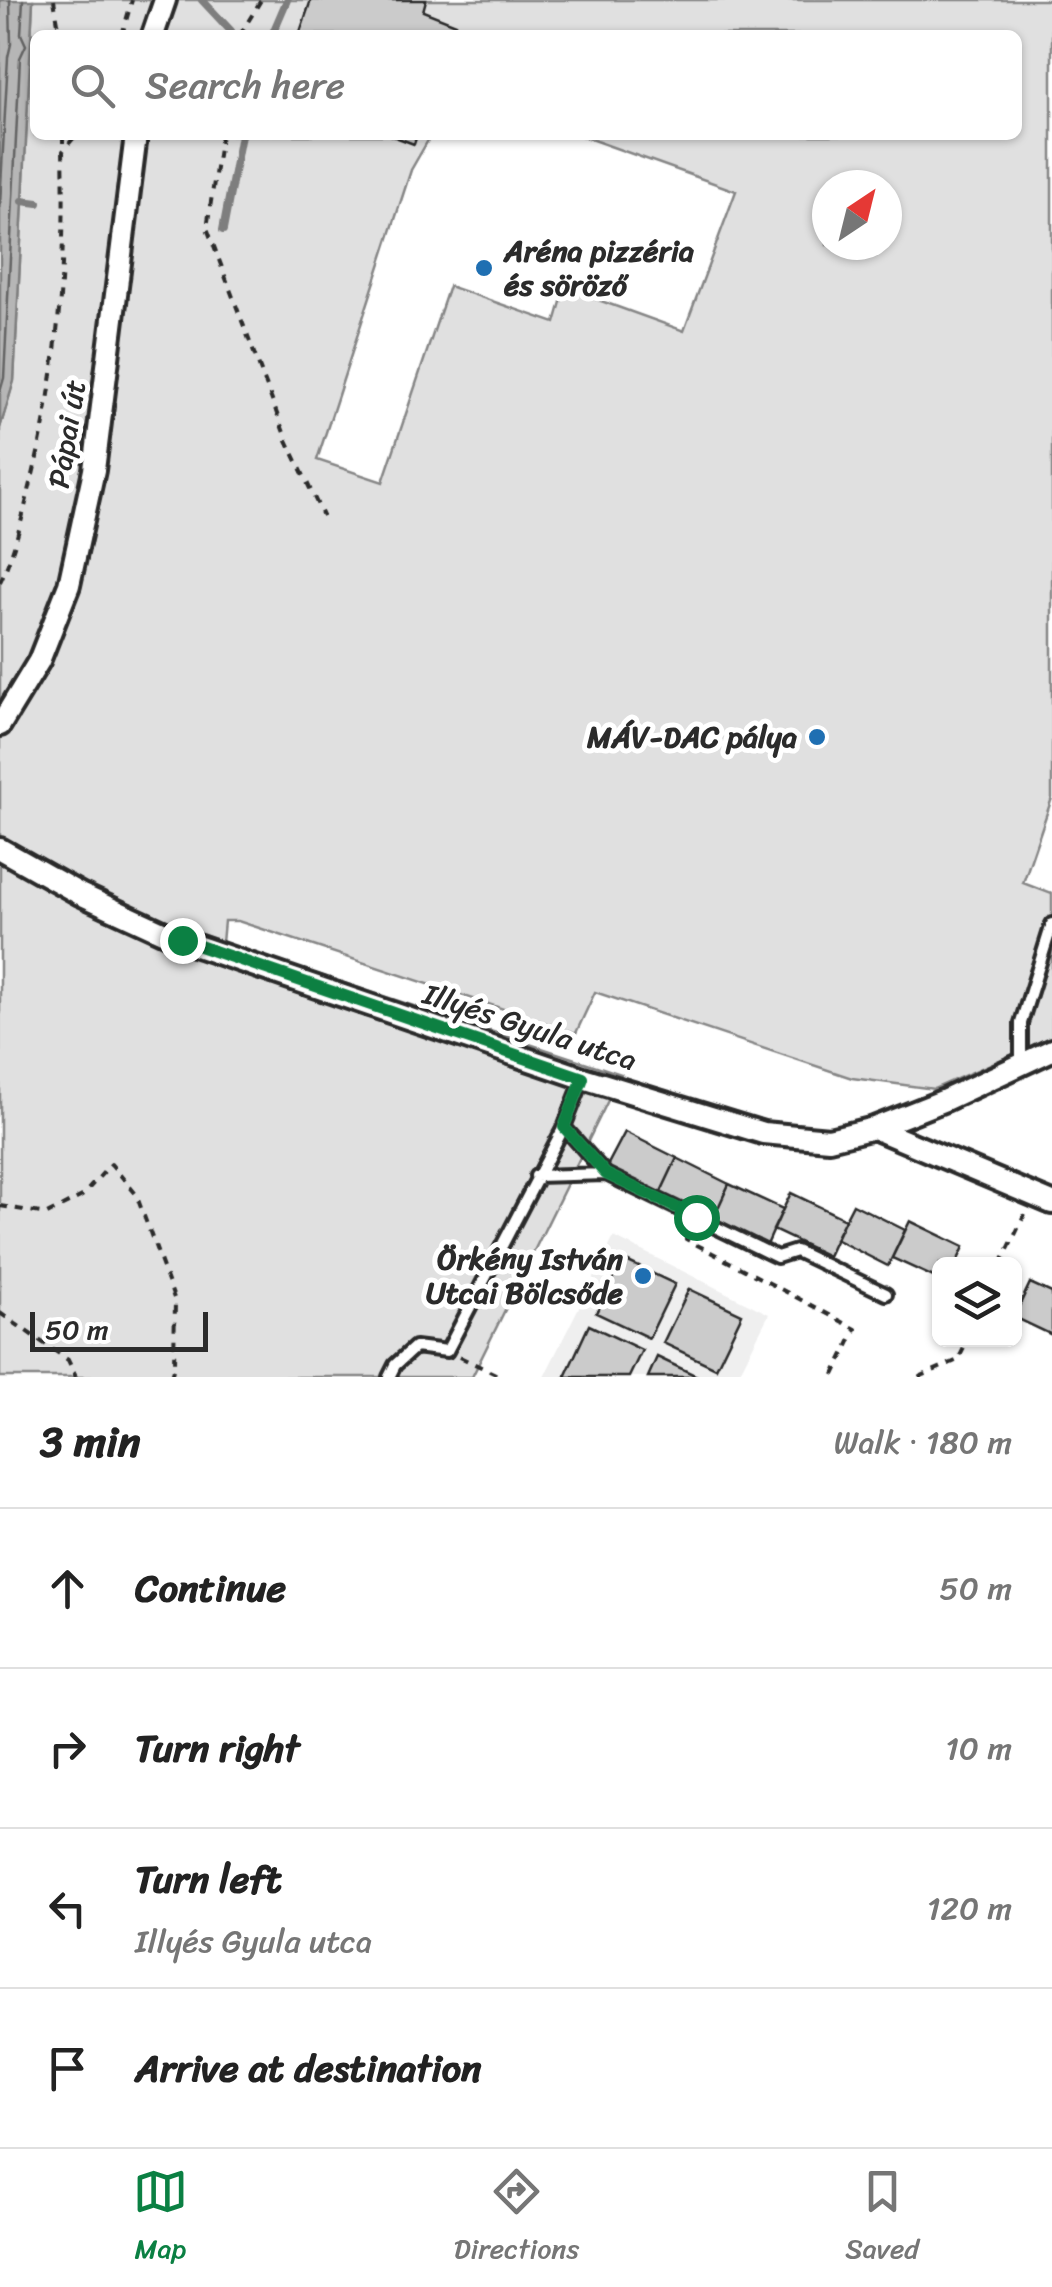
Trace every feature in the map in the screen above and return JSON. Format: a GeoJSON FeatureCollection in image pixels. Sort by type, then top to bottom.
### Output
{"type":"FeatureCollection","features":[{"type":"Feature","properties":{"kind":"street"},"geometry":{"type":"LineString","coordinates":[[155,30],[165,0]]}},
{"type":"Feature","properties":{"kind":"street","name":"Pápai út"},"geometry":{"type":"LineString","coordinates":[[0,725],[38,661],[69,584],[94,470],[135,140]]}},
{"type":"Feature","properties":{"kind":"street","name":"Illyés Gyula utca"},"geometry":{"type":"LineString","coordinates":[[0,849],[80,894],[182,940],[583,1078],[764,1134],[829,1138],[874,1128],[1052,1050]]}},
{"type":"Feature","properties":{"kind":"street"},"geometry":{"type":"LineString","coordinates":[[874,1128],[1043,1199]]}},
{"type":"Feature","properties":{"kind":"lane"},"geometry":{"type":"LineString","coordinates":[[1022,1064],[1020,1023],[1052,924]]}},
{"type":"Feature","properties":{"kind":"lane"},"geometry":{"type":"LineString","coordinates":[[389,1377],[395,1365],[415,1346],[446,1351],[564,1127],[583,1078]]}},
{"type":"Feature","properties":{"kind":"lane"},"geometry":{"type":"LineString","coordinates":[[564,1127],[606,1174],[777,1257],[796,1250],[886,1294]]}},
{"type":"Feature","properties":{"kind":"lane"},"geometry":{"type":"LineString","coordinates":[[536,1176],[606,1174]]}},
{"type":"Feature","properties":{"kind":"path"},"geometry":{"type":"LineString","coordinates":[[54,0],[59,30]]}},
{"type":"Feature","properties":{"kind":"path"},"geometry":{"type":"LineString","coordinates":[[123,30],[132,0]]}},
{"type":"Feature","properties":{"kind":"path"},"geometry":{"type":"LineString","coordinates":[[243,30],[261,0]]}},
{"type":"Feature","properties":{"kind":"path"},"geometry":{"type":"LineString","coordinates":[[0,582],[43,438],[55,368],[61,294],[63,140]]}},
{"type":"Feature","properties":{"kind":"path"},"geometry":{"type":"LineString","coordinates":[[63,151],[72,140]]}},
{"type":"Feature","properties":{"kind":"path"},"geometry":{"type":"LineString","coordinates":[[220,140],[207,228],[272,404],[322,516]]}},
{"type":"Feature","properties":{"kind":"path"},"geometry":{"type":"LineString","coordinates":[[0,1206],[47,1214],[82,1196],[111,1164],[136,1194],[175,1301],[174,1366],[170,1377]]}},
{"type":"Feature","properties":{"kind":"path"},"geometry":{"type":"LineString","coordinates":[[1006,1257],[1043,1199]]}},
{"type":"Feature","properties":{"kind":"path"},"geometry":{"type":"LineString","coordinates":[[696,1217],[686,1239],[856,1329],[833,1377]]}},
{"type":"Feature","properties":{"kind":"path"},"geometry":{"type":"LineString","coordinates":[[0,1313],[68,1360],[76,1377]]}},
{"type":"Feature","properties":{"kind":"path"},"geometry":{"type":"LineString","coordinates":[[919,1377],[958,1360],[964,1347]]}},
{"type":"Feature","properties":{"kind":"path"},"geometry":{"type":"LineString","coordinates":[[446,1351],[502,1377]]}},
{"type":"Feature","properties":{"kind":"shaded area"},"geometry":{"type":"Polygon","coordinates":[[[33,0],[1052,0],[1052,798],[1023,883],[1052,894],[1052,1037],[934,1089],[852,1078],[595,992],[576,1033],[238,921],[224,921],[222,943],[621,1074],[472,1377],[0,1377],[0,428],[14,380],[30,60],[30,140],[428,140],[411,170],[317,460],[383,482],[449,286],[555,323],[565,288],[684,331],[736,191],[593,140],[1022,140],[1022,30],[32,30],[33,0]]]}},
{"type":"Feature","properties":{"kind":"shaded area","name":"Örkény István Utcai Bölcsőde"},"geometry":{"type":"Polygon","coordinates":[[[614,1237],[769,1314],[737,1377],[544,1377],[614,1237]]]}},
{"type":"Feature","properties":{"kind":"water"},"geometry":{"type":"Polygon","coordinates":[[[0,0],[33,0],[14,381],[0,428],[0,0]]]}},
{"type":"Feature","properties":{"kind":"building"},"geometry":{"type":"Polygon","coordinates":[[[311,0],[426,0],[423,11],[456,24],[454,30],[301,30],[311,0]]]}},
{"type":"Feature","properties":{"kind":"building"},"geometry":{"type":"Polygon","coordinates":[[[625,1132],[677,1158],[660,1194],[606,1168],[625,1132]]]}},
{"type":"Feature","properties":{"kind":"building"},"geometry":{"type":"Polygon","coordinates":[[[677,1158],[729,1184],[713,1219],[660,1194],[677,1158]]]}},
{"type":"Feature","properties":{"kind":"building"},"geometry":{"type":"Polygon","coordinates":[[[729,1184],[783,1209],[767,1245],[713,1219],[729,1184]]]}},
{"type":"Feature","properties":{"kind":"building"},"geometry":{"type":"Polygon","coordinates":[[[791,1193],[845,1219],[828,1256],[773,1230],[791,1193]]]}},
{"type":"Feature","properties":{"kind":"building"},"geometry":{"type":"Polygon","coordinates":[[[853,1204],[905,1230],[888,1266],[835,1239],[853,1204]]]}},
{"type":"Feature","properties":{"kind":"building"},"geometry":{"type":"Polygon","coordinates":[[[910,1221],[964,1247],[959,1257],[932,1257],[932,1276],[892,1258],[910,1221]]]}},
{"type":"Feature","properties":{"kind":"building"},"geometry":{"type":"Polygon","coordinates":[[[622,1259],[675,1284],[649,1338],[596,1313],[622,1259]]]}},
{"type":"Feature","properties":{"kind":"building"},"geometry":{"type":"Polygon","coordinates":[[[1030,1283],[1052,1293],[1052,1335],[1022,1321],[1022,1300],[1030,1283]]]}},
{"type":"Feature","properties":{"kind":"building"},"geometry":{"type":"Polygon","coordinates":[[[689,1289],[742,1314],[716,1368],[663,1343],[689,1289]]]}},
{"type":"Feature","properties":{"kind":"building"},"geometry":{"type":"Polygon","coordinates":[[[589,1325],[642,1350],[629,1377],[565,1377],[589,1325]]]}},
{"type":"Feature","properties":{"kind":"building"},"geometry":{"type":"Polygon","coordinates":[[[657,1357],[699,1377],[648,1377],[657,1357]]]}},
{"type":"Feature","properties":{"kind":"waterway"},"geometry":{"type":"LineString","coordinates":[[202,0],[230,30]]}},
{"type":"Feature","properties":{"kind":"waterway"},"geometry":{"type":"LineString","coordinates":[[274,30],[287,0]]}},
{"type":"Feature","properties":{"kind":"waterway"},"geometry":{"type":"LineString","coordinates":[[223,230],[240,140]]}},
{"type":"Feature","properties":{"kind":"waterway"},"geometry":{"type":"LineString","coordinates":[[23,201],[38,203]]}},
{"type":"Feature","properties":{"kind":"place","name":"Aréna pizzéria és söröző"},"geometry":{"type":"Point","coordinates":[484,268]}},
{"type":"Feature","properties":{"kind":"place","name":"MÁV-DAC pálya"},"geometry":{"type":"Point","coordinates":[817,737]}},
{"type":"Feature","properties":{"kind":"place","name":"Örkény István Utcai Bölcsőde"},"geometry":{"type":"Point","coordinates":[643,1276]}},
{"type":"Feature","properties":{"kind":"route"},"geometry":{"type":"LineString","coordinates":[[182,940],[583,1078],[564,1127],[606,1174],[696,1217]]}}]}
